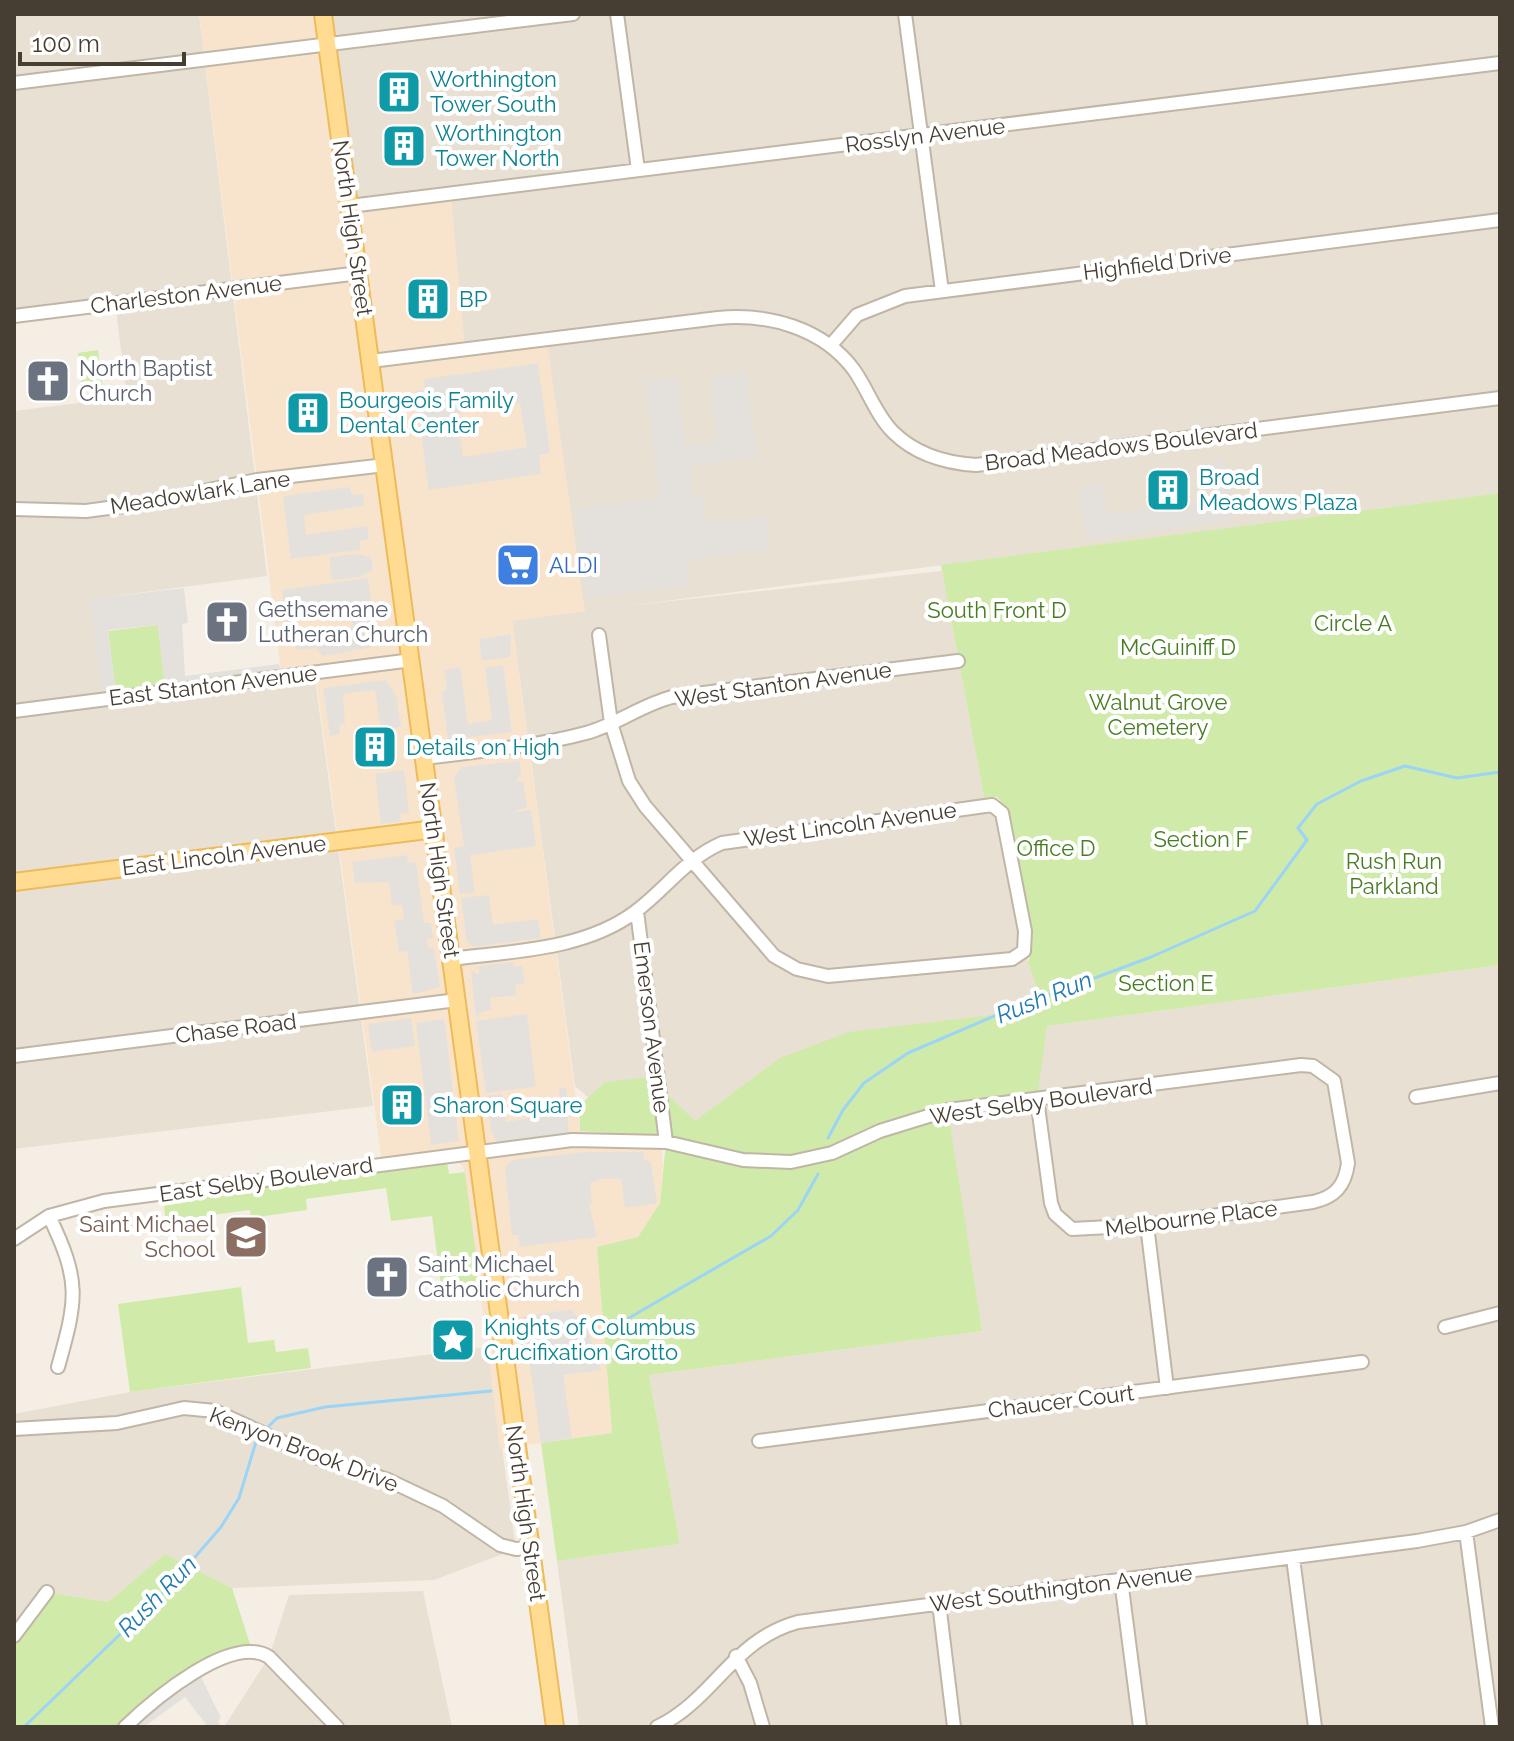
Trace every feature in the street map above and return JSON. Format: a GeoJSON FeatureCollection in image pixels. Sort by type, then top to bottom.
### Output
{"type":"FeatureCollection","features":[{"type":"Feature","properties":{"kind":"main road","name":"North High Street"},"geometry":{"type":"LineString","coordinates":[[323,14],[555,1727]]}},
{"type":"Feature","properties":{"kind":"main road","name":"East Lincoln Avenue"},"geometry":{"type":"LineString","coordinates":[[14,882],[435,829]]}},
{"type":"Feature","properties":{"kind":"street"},"geometry":{"type":"LineString","coordinates":[[14,83],[573,14]]}},
{"type":"Feature","properties":{"kind":"street"},"geometry":{"type":"LineString","coordinates":[[617,14],[638,170]]}},
{"type":"Feature","properties":{"kind":"street"},"geometry":{"type":"LineString","coordinates":[[905,14],[942,291]]}},
{"type":"Feature","properties":{"kind":"street","name":"Rosslyn Avenue"},"geometry":{"type":"LineString","coordinates":[[350,206],[1500,63]]}},
{"type":"Feature","properties":{"kind":"street","name":"Highfield Drive"},"geometry":{"type":"LineString","coordinates":[[831,345],[857,315],[896,298],[1500,220]]}},
{"type":"Feature","properties":{"kind":"street","name":"Charleston Avenue"},"geometry":{"type":"LineString","coordinates":[[14,316],[359,273]]}},
{"type":"Feature","properties":{"kind":"street","name":"Broad Meadows Boulevard"},"geometry":{"type":"LineString","coordinates":[[371,361],[731,317],[763,318],[793,326],[831,345],[853,369],[885,423],[899,438],[931,457],[976,465],[1500,398]]}},
{"type":"Feature","properties":{"kind":"street","name":"Meadowlark Lane"},"geometry":{"type":"LineString","coordinates":[[14,509],[86,511],[146,503],[257,480],[385,465]]}},
{"type":"Feature","properties":{"kind":"street"},"geometry":{"type":"LineString","coordinates":[[599,635],[611,723],[629,781],[645,806],[691,861]]}},
{"type":"Feature","properties":{"kind":"street","name":"East Stanton Avenue"},"geometry":{"type":"LineString","coordinates":[[14,711],[412,660]]}},
{"type":"Feature","properties":{"kind":"street","name":"West Stanton Avenue"},"geometry":{"type":"LineString","coordinates":[[425,758],[553,741],[611,723],[651,703],[672,697],[958,661]]}},
{"type":"Feature","properties":{"kind":"street","name":"West Lincoln Avenue"},"geometry":{"type":"LineString","coordinates":[[452,959],[570,942],[601,931],[637,911],[691,861],[702,852],[743,838],[992,805],[1002,813],[1025,931],[1024,951],[1020,956],[844,976],[813,974],[774,956],[691,861]]}},
{"type":"Feature","properties":{"kind":"street","name":"Emerson Avenue"},"geometry":{"type":"LineString","coordinates":[[637,911],[666,1142]]}},
{"type":"Feature","properties":{"kind":"street","name":"Chase Road"},"geometry":{"type":"LineString","coordinates":[[14,1056],[457,1000]]}},
{"type":"Feature","properties":{"kind":"street","name":"West Selby Boulevard"},"geometry":{"type":"LineString","coordinates":[[478,1151],[572,1140],[666,1142],[743,1160],[810,1160],[880,1131],[948,1110],[1301,1065],[1325,1072],[1334,1081],[1348,1163],[1340,1188]]}},
{"type":"Feature","properties":{"kind":"street"},"geometry":{"type":"LineString","coordinates":[[1416,1097],[1500,1083]]}},
{"type":"Feature","properties":{"kind":"street","name":"Melbourne Place"},"geometry":{"type":"LineString","coordinates":[[1037,1099],[1051,1203],[1055,1214],[1072,1229],[1084,1232],[1147,1225],[1313,1202],[1328,1199],[1340,1188]]}},
{"type":"Feature","properties":{"kind":"street","name":"East Selby Boulevard"},"geometry":{"type":"LineString","coordinates":[[14,1239],[49,1216],[104,1201],[478,1151]]}},
{"type":"Feature","properties":{"kind":"street"},"geometry":{"type":"LineString","coordinates":[[49,1216],[72,1271],[75,1291],[75,1307],[58,1367]]}},
{"type":"Feature","properties":{"kind":"street"},"geometry":{"type":"LineString","coordinates":[[1147,1225],[1167,1388]]}},
{"type":"Feature","properties":{"kind":"street"},"geometry":{"type":"LineString","coordinates":[[1445,1327],[1500,1313]]}},
{"type":"Feature","properties":{"kind":"street","name":"Chaucer Court"},"geometry":{"type":"LineString","coordinates":[[759,1441],[1362,1362]]}},
{"type":"Feature","properties":{"kind":"street","name":"Kenyon Brook Drive"},"geometry":{"type":"LineString","coordinates":[[14,1429],[117,1423],[184,1408],[215,1411],[315,1457],[388,1480],[443,1506],[500,1545],[531,1548]]}},
{"type":"Feature","properties":{"kind":"street","name":"West Southington Avenue"},"geometry":{"type":"LineString","coordinates":[[657,1727],[693,1704],[736,1656],[773,1628],[939,1603],[1293,1558],[1466,1532],[1500,1520]]}},
{"type":"Feature","properties":{"kind":"street"},"geometry":{"type":"LineString","coordinates":[[1466,1532],[1495,1708],[1492,1727]]}},
{"type":"Feature","properties":{"kind":"street"},"geometry":{"type":"LineString","coordinates":[[1293,1558],[1315,1727]]}},
{"type":"Feature","properties":{"kind":"street"},"geometry":{"type":"LineString","coordinates":[[1121,1580],[1140,1727]]}},
{"type":"Feature","properties":{"kind":"street"},"geometry":{"type":"LineString","coordinates":[[14,1636],[47,1592]]}},
{"type":"Feature","properties":{"kind":"street"},"geometry":{"type":"LineString","coordinates":[[939,1603],[954,1727]]}},
{"type":"Feature","properties":{"kind":"street"},"geometry":{"type":"LineString","coordinates":[[125,1727],[203,1668],[237,1652],[260,1652],[337,1727]]}},
{"type":"Feature","properties":{"kind":"street"},"geometry":{"type":"LineString","coordinates":[[736,1656],[750,1683],[763,1727]]}},
{"type":"Feature","properties":{"kind":"shaded area"},"geometry":{"type":"Polygon","coordinates":[[[14,14],[199,14],[267,576],[91,599],[102,695],[314,672],[373,1106],[14,1149],[14,411],[127,397],[115,303],[14,316],[14,14]]]}},
{"type":"Feature","properties":{"kind":"shaded area"},"geometry":{"type":"Polygon","coordinates":[[[199,14],[324,14],[349,208],[451,195],[465,350],[547,342],[585,611],[512,621],[580,1130],[659,1136],[663,1163],[660,1203],[638,1238],[597,1247],[612,1433],[500,1449],[465,1172],[460,1163],[447,1162],[383,1170],[315,672],[281,672],[199,14]]]}},
{"type":"Feature","properties":{"kind":"shaded area"},"geometry":{"type":"Polygon","coordinates":[[[324,14],[1500,14],[1500,493],[626,606],[942,571],[984,796],[993,797],[1028,962],[1045,1009],[1047,1026],[1500,965],[1500,1727],[579,1727],[557,1561],[680,1544],[649,1375],[982,1331],[947,1110],[638,1141],[575,1086],[512,620],[585,611],[465,351],[450,195],[349,208],[324,14]]]}},
{"type":"Feature","properties":{"kind":"shaded area"},"geometry":{"type":"Polygon","coordinates":[[[538,363],[550,453],[539,455],[541,474],[429,490],[415,391],[425,390],[424,379],[538,363]],[[520,403],[456,413],[463,457],[527,447],[520,403]]]}},
{"type":"Feature","properties":{"kind":"shaded area"},"geometry":{"type":"Polygon","coordinates":[[[746,372],[757,457],[690,466],[693,495],[702,497],[706,523],[766,516],[771,549],[686,560],[689,585],[586,598],[574,509],[660,498],[645,381],[676,377],[686,445],[717,441],[709,377],[746,372]]]}},
{"type":"Feature","properties":{"kind":"shaded area"},"geometry":{"type":"Polygon","coordinates":[[[1224,459],[1232,521],[1086,540],[1079,486],[1102,483],[1107,514],[1212,500],[1208,462],[1224,459]]]}},
{"type":"Feature","properties":{"kind":"shaded area"},"geometry":{"type":"Polygon","coordinates":[[[350,487],[352,495],[363,494],[364,506],[304,515],[306,535],[367,526],[369,539],[360,541],[360,550],[291,559],[283,496],[350,487]]]}},
{"type":"Feature","properties":{"kind":"shaded area"},"geometry":{"type":"Polygon","coordinates":[[[358,554],[371,557],[373,570],[360,577],[332,580],[329,557],[358,554]]]}},
{"type":"Feature","properties":{"kind":"shaded area"},"geometry":{"type":"Polygon","coordinates":[[[368,578],[372,610],[351,613],[349,602],[300,609],[296,620],[298,630],[307,634],[353,628],[352,619],[372,617],[375,639],[369,641],[373,647],[323,656],[315,648],[297,650],[288,634],[282,590],[368,578]]]}},
{"type":"Feature","properties":{"kind":"shaded area"},"geometry":{"type":"Polygon","coordinates":[[[184,588],[188,623],[182,624],[185,676],[279,664],[281,672],[165,687],[158,625],[108,630],[116,694],[102,695],[90,599],[184,588]]]}},
{"type":"Feature","properties":{"kind":"shaded area"},"geometry":{"type":"Polygon","coordinates":[[[511,634],[510,657],[482,661],[479,639],[511,634]]]}},
{"type":"Feature","properties":{"kind":"shaded area"},"geometry":{"type":"Polygon","coordinates":[[[503,665],[512,732],[448,740],[442,692],[447,690],[444,670],[460,667],[468,724],[492,720],[485,668],[503,665]]]}},
{"type":"Feature","properties":{"kind":"shaded area"},"geometry":{"type":"Polygon","coordinates":[[[386,680],[396,695],[401,727],[381,729],[375,690],[343,694],[345,724],[339,725],[340,734],[330,736],[323,688],[386,680]]]}},
{"type":"Feature","properties":{"kind":"shaded area"},"geometry":{"type":"Polygon","coordinates":[[[520,761],[521,773],[516,782],[523,781],[527,807],[511,813],[531,810],[536,846],[470,855],[475,892],[460,894],[454,848],[464,846],[454,777],[462,767],[520,761]]]}},
{"type":"Feature","properties":{"kind":"shaded area"},"geometry":{"type":"Polygon","coordinates":[[[404,770],[409,812],[400,814],[401,822],[381,824],[375,774],[404,770]]]}},
{"type":"Feature","properties":{"kind":"shaded area"},"geometry":{"type":"Polygon","coordinates":[[[407,855],[408,863],[416,862],[424,923],[431,923],[433,938],[427,939],[428,946],[434,949],[440,987],[413,994],[407,951],[399,952],[394,921],[404,919],[402,905],[392,906],[389,882],[355,883],[352,862],[407,855]]]}},
{"type":"Feature","properties":{"kind":"shaded area"},"geometry":{"type":"Polygon","coordinates":[[[489,895],[493,925],[538,919],[541,938],[473,947],[467,942],[461,898],[489,895]]]}},
{"type":"Feature","properties":{"kind":"shaded area"},"geometry":{"type":"Polygon","coordinates":[[[512,962],[515,967],[522,966],[525,983],[515,985],[516,995],[490,998],[491,1010],[481,1012],[476,1018],[471,970],[479,975],[479,966],[512,962]]]}},
{"type":"Feature","properties":{"kind":"shaded area"},"geometry":{"type":"Polygon","coordinates":[[[527,1014],[536,1087],[486,1093],[476,1021],[527,1014]]]}},
{"type":"Feature","properties":{"kind":"shaded area"},"geometry":{"type":"Polygon","coordinates":[[[411,1018],[415,1046],[372,1052],[368,1024],[411,1018]]]}},
{"type":"Feature","properties":{"kind":"shaded area"},"geometry":{"type":"Polygon","coordinates":[[[444,1019],[459,1141],[431,1145],[416,1023],[444,1019]]]}},
{"type":"Feature","properties":{"kind":"shaded area"},"geometry":{"type":"Polygon","coordinates":[[[559,1088],[566,1088],[569,1135],[497,1144],[491,1130],[486,1096],[502,1094],[506,1122],[561,1113],[559,1088]]]}},
{"type":"Feature","properties":{"kind":"shaded area"},"geometry":{"type":"Polygon","coordinates":[[[585,1152],[643,1152],[644,1159],[651,1163],[657,1203],[625,1208],[621,1179],[601,1179],[590,1183],[592,1203],[589,1204],[597,1237],[520,1247],[518,1235],[512,1235],[505,1168],[512,1160],[585,1152]]]}},
{"type":"Feature","properties":{"kind":"shaded area"},"geometry":{"type":"Polygon","coordinates":[[[571,1309],[589,1333],[601,1370],[563,1375],[572,1438],[541,1443],[523,1317],[571,1309]]]}},
{"type":"Feature","properties":{"kind":"shaded area"},"geometry":{"type":"Polygon","coordinates":[[[488,1347],[516,1549],[434,1580],[232,1588],[165,1554],[108,1602],[47,1592],[14,1622],[14,1414],[130,1392],[488,1347]]]}},
{"type":"Feature","properties":{"kind":"shaded area"},"geometry":{"type":"Polygon","coordinates":[[[423,1591],[452,1727],[224,1727],[269,1657],[289,1595],[423,1591]]]}},
{"type":"Feature","properties":{"kind":"shaded area"},"geometry":{"type":"Polygon","coordinates":[[[200,1675],[221,1718],[218,1721],[221,1727],[208,1727],[185,1697],[144,1727],[132,1727],[200,1675]]]}},
{"type":"Feature","properties":{"kind":"green space"},"geometry":{"type":"Polygon","coordinates":[[[98,350],[102,385],[82,387],[78,353],[98,350]]]}},
{"type":"Feature","properties":{"kind":"green space"},"geometry":{"type":"Polygon","coordinates":[[[1500,493],[1500,965],[1047,1026],[1037,1099],[948,1110],[982,1331],[649,1375],[680,1544],[557,1561],[541,1443],[612,1433],[597,1247],[638,1237],[660,1203],[666,1142],[671,1137],[580,1131],[579,1106],[605,1082],[649,1077],[695,1121],[780,1058],[849,1032],[1044,1009],[1028,962],[1032,950],[1006,807],[997,797],[984,797],[941,565],[1500,493]]]}},
{"type":"Feature","properties":{"kind":"green space"},"geometry":{"type":"Polygon","coordinates":[[[158,625],[165,687],[116,694],[108,631],[158,625]]]}},
{"type":"Feature","properties":{"kind":"green space"},"geometry":{"type":"Polygon","coordinates":[[[447,1162],[449,1174],[465,1172],[480,1284],[443,1301],[432,1216],[391,1221],[386,1188],[306,1199],[307,1210],[251,1218],[250,1210],[166,1221],[163,1199],[447,1162]]]}},
{"type":"Feature","properties":{"kind":"green space"},"geometry":{"type":"Polygon","coordinates":[[[241,1287],[248,1343],[274,1340],[276,1352],[308,1348],[311,1368],[130,1392],[118,1304],[241,1287]]]}},
{"type":"Feature","properties":{"kind":"green space"},"geometry":{"type":"Polygon","coordinates":[[[165,1554],[232,1588],[250,1644],[215,1656],[118,1727],[14,1727],[14,1636],[47,1592],[108,1602],[165,1554]]]}},
{"type":"Feature","properties":{"kind":"waterway","name":"Rush Run"},"geometry":{"type":"LineString","coordinates":[[828,1138],[843,1110],[864,1083],[908,1053],[1006,1011],[1151,957],[1255,911],[1307,840],[1298,828],[1317,804],[1361,781],[1405,766],[1457,778],[1500,772]]}},
{"type":"Feature","properties":{"kind":"waterway","name":"Rush Run"},"geometry":{"type":"LineString","coordinates":[[608,1330],[771,1236],[798,1210],[818,1174]]}},
{"type":"Feature","properties":{"kind":"waterway","name":"Rush Run"},"geometry":{"type":"LineString","coordinates":[[268,1427],[277,1418],[325,1407],[491,1391]]}},
{"type":"Feature","properties":{"kind":"waterway","name":"Rush Run"},"geometry":{"type":"LineString","coordinates":[[24,1727],[170,1586],[221,1527],[239,1498],[256,1442]]}},
{"type":"Feature","properties":{"kind":"place","name":"Worthington Tower South"},"geometry":{"type":"Point","coordinates":[399,92]}},
{"type":"Feature","properties":{"kind":"place","name":"Worthington Tower North"},"geometry":{"type":"Point","coordinates":[404,146]}},
{"type":"Feature","properties":{"kind":"place","name":"BP"},"geometry":{"type":"Point","coordinates":[428,299]}},
{"type":"Feature","properties":{"kind":"place","name":"North Baptist Church"},"geometry":{"type":"Point","coordinates":[48,381]}},
{"type":"Feature","properties":{"kind":"place","name":"Bourgeois Family Dental Center"},"geometry":{"type":"Point","coordinates":[308,413]}},
{"type":"Feature","properties":{"kind":"place","name":"Broad Meadows Plaza"},"geometry":{"type":"Point","coordinates":[1168,490]}},
{"type":"Feature","properties":{"kind":"place","name":"ALDI"},"geometry":{"type":"Point","coordinates":[518,565]}},
{"type":"Feature","properties":{"kind":"place","name":"Gethsemane Lutheran Church"},"geometry":{"type":"Point","coordinates":[227,622]}},
{"type":"Feature","properties":{"kind":"place","name":"Details on High"},"geometry":{"type":"Point","coordinates":[375,747]}},
{"type":"Feature","properties":{"kind":"place","name":"Sharon Square"},"geometry":{"type":"Point","coordinates":[402,1105]}},
{"type":"Feature","properties":{"kind":"place","name":"Saint Michael School"},"geometry":{"type":"Point","coordinates":[246,1237]}},
{"type":"Feature","properties":{"kind":"place","name":"Saint Michael Catholic Church"},"geometry":{"type":"Point","coordinates":[387,1277]}},
{"type":"Feature","properties":{"kind":"place","name":"Knights of Columbus Crucifixation Grotto"},"geometry":{"type":"Point","coordinates":[453,1340]}},
{"type":"Feature","properties":{"kind":"park label","name":"South Front D"},"geometry":{"type":"Point","coordinates":[997,610]}},
{"type":"Feature","properties":{"kind":"park label","name":"Circle A"},"geometry":{"type":"Point","coordinates":[1353,623]}},
{"type":"Feature","properties":{"kind":"park label","name":"McGuiniff D"},"geometry":{"type":"Point","coordinates":[1178,647]}},
{"type":"Feature","properties":{"kind":"park label","name":"Walnut Grove Cemetery"},"geometry":{"type":"Point","coordinates":[1158,714]}},
{"type":"Feature","properties":{"kind":"park label","name":"Section F"},"geometry":{"type":"Point","coordinates":[1201,839]}},
{"type":"Feature","properties":{"kind":"park label","name":"Office D"},"geometry":{"type":"Point","coordinates":[1056,848]}},
{"type":"Feature","properties":{"kind":"park label","name":"Rush Run Parkland"},"geometry":{"type":"Point","coordinates":[1394,874]}},
{"type":"Feature","properties":{"kind":"park label","name":"Section E"},"geometry":{"type":"Point","coordinates":[1166,983]}}]}
